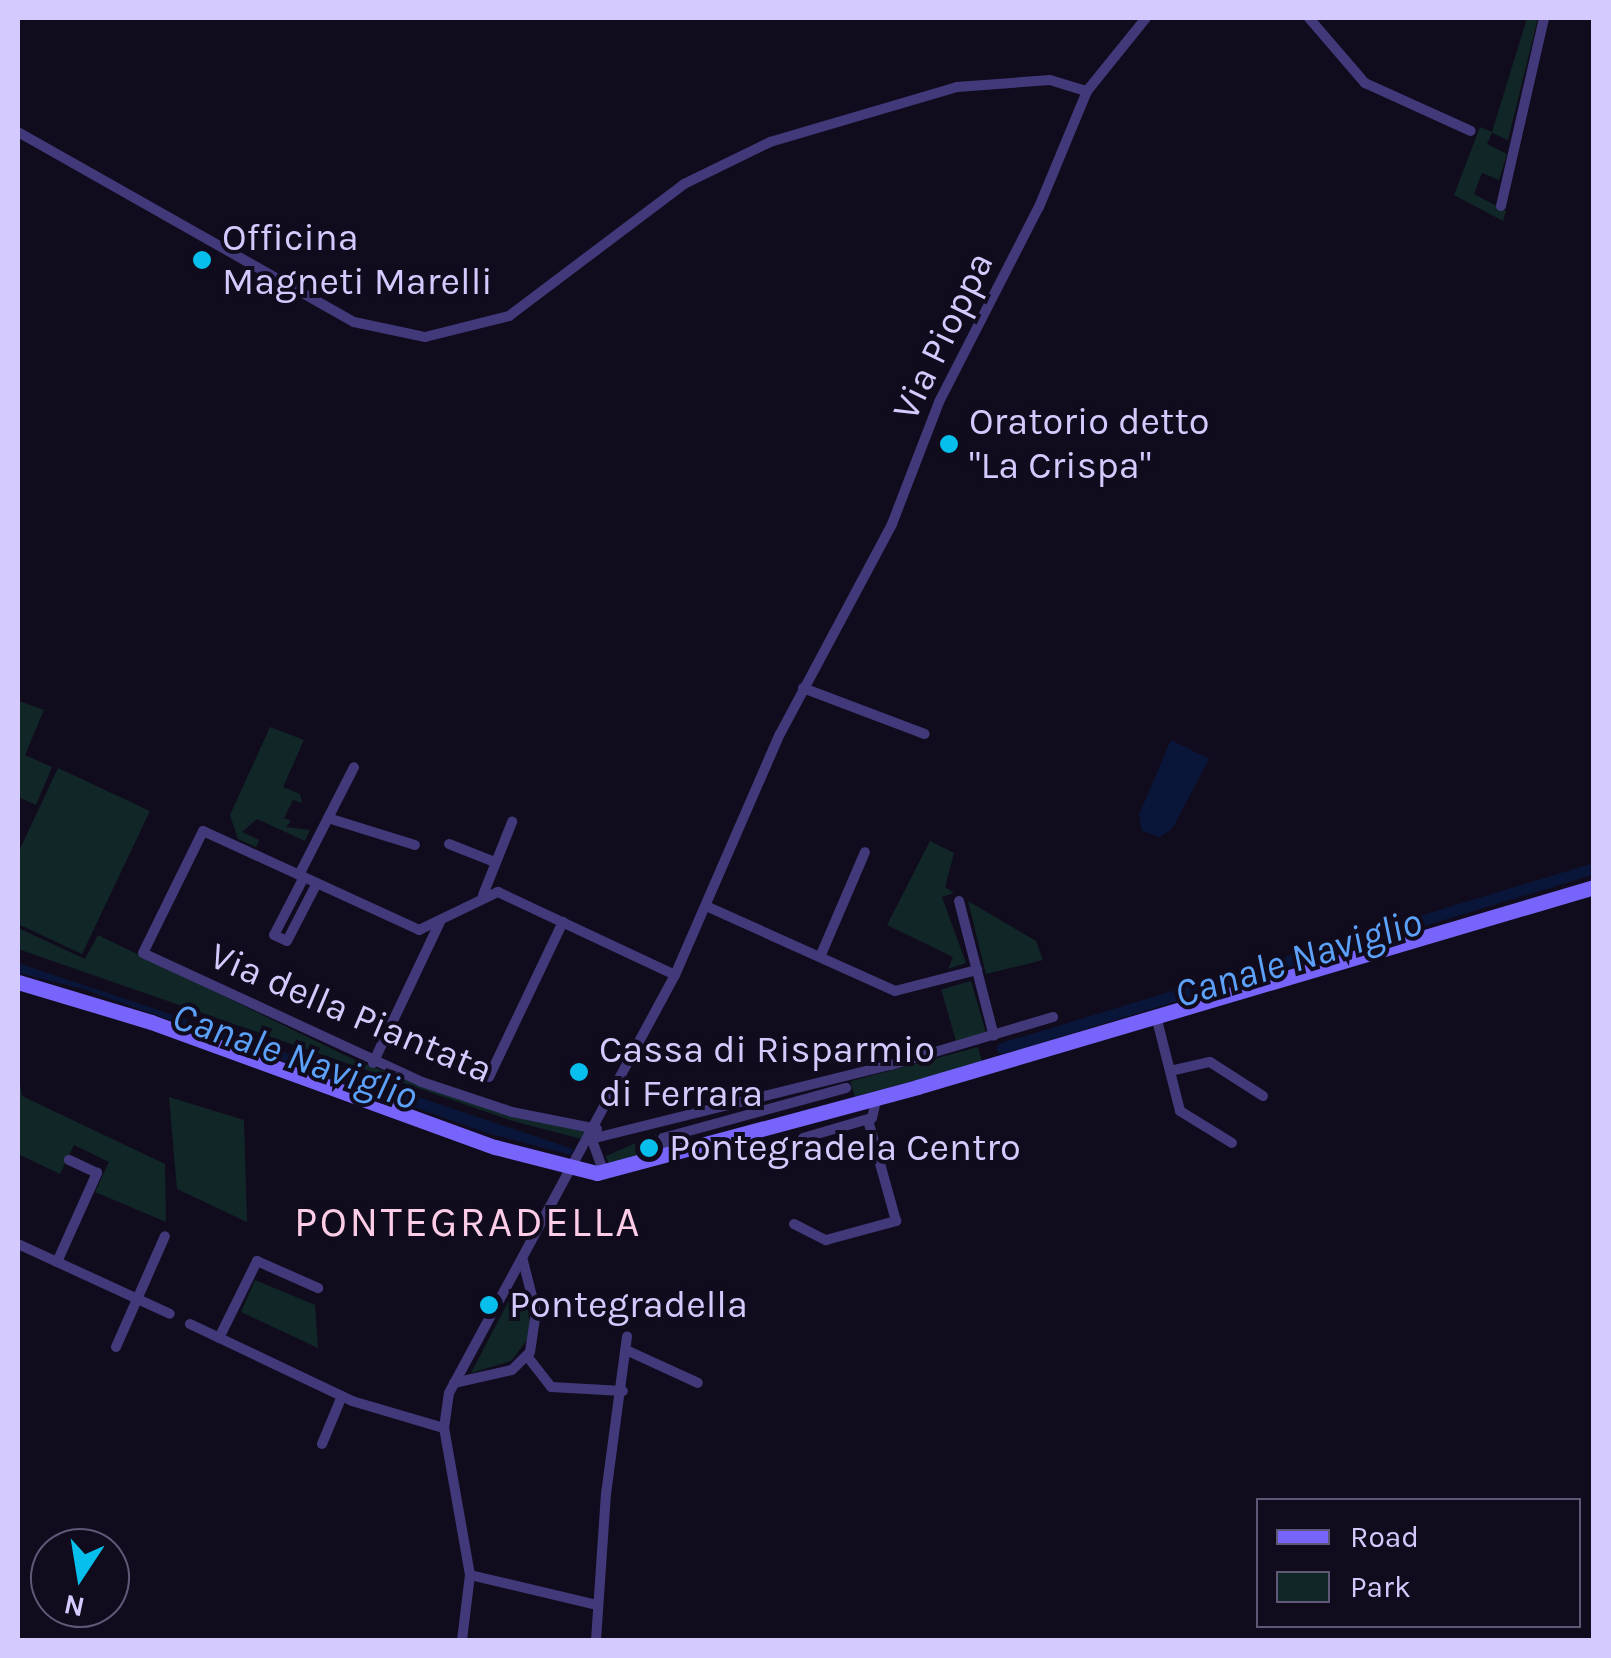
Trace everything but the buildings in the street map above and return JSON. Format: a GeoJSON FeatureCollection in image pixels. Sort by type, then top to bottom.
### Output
{"type":"FeatureCollection","features":[{"type":"Feature","properties":{"kind":"street","name":"Via Pioppa"},"geometry":{"type":"LineString","coordinates":[[462,1640],[470,1575],[444,1428],[454,1383],[522,1261],[579,1172],[594,1134],[675,975],[803,688],[888,532],[939,402],[1039,207],[1087,92],[1146,18]]}},
{"type":"Feature","properties":{"kind":"street"},"geometry":{"type":"LineString","coordinates":[[1309,18],[1365,84],[1470,131]]}},
{"type":"Feature","properties":{"kind":"street"},"geometry":{"type":"LineString","coordinates":[[1500,206],[1544,18]]}},
{"type":"Feature","properties":{"kind":"street"},"geometry":{"type":"LineString","coordinates":[[18,132],[354,322],[425,337],[509,316],[684,184],[770,142],[957,86],[1038,80],[1087,92]]}},
{"type":"Feature","properties":{"kind":"street"},"geometry":{"type":"LineString","coordinates":[[803,688],[925,734]]}},
{"type":"Feature","properties":{"kind":"street"},"geometry":{"type":"LineString","coordinates":[[316,883],[287,941],[274,935],[354,767]]}},
{"type":"Feature","properties":{"kind":"street"},"geometry":{"type":"LineString","coordinates":[[328,818],[414,846]]}},
{"type":"Feature","properties":{"kind":"street"},"geometry":{"type":"LineString","coordinates":[[483,895],[492,861],[512,822]]}},
{"type":"Feature","properties":{"kind":"street","name":"Via della Piantata"},"geometry":{"type":"LineString","coordinates":[[301,876],[203,830],[143,953],[374,1063],[512,1112],[594,1134]]}},
{"type":"Feature","properties":{"kind":"street"},"geometry":{"type":"LineString","coordinates":[[449,844],[492,861]]}},
{"type":"Feature","properties":{"kind":"street"},"geometry":{"type":"LineString","coordinates":[[820,958],[865,852]]}},
{"type":"Feature","properties":{"kind":"street"},"geometry":{"type":"LineString","coordinates":[[301,876],[420,930],[483,895],[503,894],[675,975]]}},
{"type":"Feature","properties":{"kind":"street"},"geometry":{"type":"LineString","coordinates":[[18,982],[579,1172],[604,1172],[990,1065],[1594,886]]}},
{"type":"Feature","properties":{"kind":"street"},"geometry":{"type":"LineString","coordinates":[[959,901],[994,1036]]}},
{"type":"Feature","properties":{"kind":"street"},"geometry":{"type":"LineString","coordinates":[[706,906],[894,991],[977,970]]}},
{"type":"Feature","properties":{"kind":"street"},"geometry":{"type":"LineString","coordinates":[[374,1063],[440,922]]}},
{"type":"Feature","properties":{"kind":"street"},"geometry":{"type":"LineString","coordinates":[[489,1077],[562,922]]}},
{"type":"Feature","properties":{"kind":"street"},"geometry":{"type":"LineString","coordinates":[[1156,1016],[1180,1111],[1232,1143]]}},
{"type":"Feature","properties":{"kind":"street"},"geometry":{"type":"LineString","coordinates":[[670,1156],[662,1138],[1054,1017]]}},
{"type":"Feature","properties":{"kind":"street"},"geometry":{"type":"LineString","coordinates":[[980,1040],[990,1065]]}},
{"type":"Feature","properties":{"kind":"street"},"geometry":{"type":"LineString","coordinates":[[1170,1071],[1210,1062],[1263,1096]]}},
{"type":"Feature","properties":{"kind":"street"},"geometry":{"type":"LineString","coordinates":[[604,1172],[594,1134],[845,1082]]}},
{"type":"Feature","properties":{"kind":"street"},"geometry":{"type":"LineString","coordinates":[[845,1082],[851,1104]]}},
{"type":"Feature","properties":{"kind":"street"},"geometry":{"type":"LineString","coordinates":[[794,1224],[826,1240],[896,1221],[868,1120],[877,1097]]}},
{"type":"Feature","properties":{"kind":"street"},"geometry":{"type":"LineString","coordinates":[[803,1138],[868,1120]]}},
{"type":"Feature","properties":{"kind":"street"},"geometry":{"type":"LineString","coordinates":[[56,1262],[97,1172],[69,1160]]}},
{"type":"Feature","properties":{"kind":"street"},"geometry":{"type":"LineString","coordinates":[[116,1347],[165,1236]]}},
{"type":"Feature","properties":{"kind":"street"},"geometry":{"type":"LineString","coordinates":[[18,1244],[170,1314]]}},
{"type":"Feature","properties":{"kind":"street"},"geometry":{"type":"LineString","coordinates":[[220,1338],[257,1261],[318,1288]]}},
{"type":"Feature","properties":{"kind":"street"},"geometry":{"type":"LineString","coordinates":[[454,1383],[498,1376],[527,1356],[536,1326],[522,1261]]}},
{"type":"Feature","properties":{"kind":"street"},"geometry":{"type":"LineString","coordinates":[[190,1324],[342,1396],[444,1428]]}},
{"type":"Feature","properties":{"kind":"street"},"geometry":{"type":"LineString","coordinates":[[596,1640],[606,1494],[623,1390],[627,1336]]}},
{"type":"Feature","properties":{"kind":"street"},"geometry":{"type":"LineString","coordinates":[[626,1350],[698,1382]]}},
{"type":"Feature","properties":{"kind":"street"},"geometry":{"type":"LineString","coordinates":[[527,1356],[551,1386],[623,1390]]}},
{"type":"Feature","properties":{"kind":"street"},"geometry":{"type":"LineString","coordinates":[[322,1444],[342,1396]]}},
{"type":"Feature","properties":{"kind":"street"},"geometry":{"type":"LineString","coordinates":[[470,1575],[598,1605]]}},
{"type":"Feature","properties":{"kind":"green space"},"geometry":{"type":"Polygon","coordinates":[[[1527,18],[1538,18],[1508,140],[1492,133],[1487,144],[1507,154],[1499,180],[1482,173],[1474,194],[1506,211],[1503,221],[1454,195],[1480,127],[1492,132],[1527,18]]]}},
{"type":"Feature","properties":{"kind":"green space"},"geometry":{"type":"Polygon","coordinates":[[[19,701],[44,710],[25,755],[52,767],[36,805],[18,797],[19,701]]]}},
{"type":"Feature","properties":{"kind":"green space"},"geometry":{"type":"Polygon","coordinates":[[[270,727],[304,740],[283,787],[300,794],[302,803],[293,800],[284,818],[291,821],[286,827],[310,830],[305,841],[257,819],[242,832],[259,840],[256,847],[238,839],[230,815],[270,727]]]}},
{"type":"Feature","properties":{"kind":"green space"},"geometry":{"type":"Polygon","coordinates":[[[58,768],[150,811],[82,954],[18,924],[18,853],[58,768]]]}},
{"type":"Feature","properties":{"kind":"green space"},"geometry":{"type":"Polygon","coordinates":[[[930,841],[954,853],[945,887],[954,893],[942,897],[966,963],[948,969],[953,957],[887,925],[930,841]]]}},
{"type":"Feature","properties":{"kind":"green space"},"geometry":{"type":"Polygon","coordinates":[[[968,901],[1036,941],[1043,960],[986,974],[968,901]]]}},
{"type":"Feature","properties":{"kind":"green space"},"geometry":{"type":"Polygon","coordinates":[[[18,928],[85,959],[98,935],[357,1061],[472,1103],[593,1131],[585,1140],[513,1121],[18,949],[18,928]]]}},
{"type":"Feature","properties":{"kind":"green space"},"geometry":{"type":"Polygon","coordinates":[[[971,981],[986,1035],[957,1043],[941,990],[971,981]]]}},
{"type":"Feature","properties":{"kind":"green space"},"geometry":{"type":"Polygon","coordinates":[[[978,1047],[982,1062],[855,1097],[850,1081],[978,1047]]]}},
{"type":"Feature","properties":{"kind":"green space"},"geometry":{"type":"Polygon","coordinates":[[[18,1071],[22,1096],[165,1164],[166,1222],[95,1192],[109,1162],[74,1145],[60,1174],[18,1154],[18,1071]]]}},
{"type":"Feature","properties":{"kind":"green space"},"geometry":{"type":"Polygon","coordinates":[[[169,1097],[244,1120],[247,1222],[177,1189],[169,1097]]]}},
{"type":"Feature","properties":{"kind":"green space"},"geometry":{"type":"Polygon","coordinates":[[[656,1134],[661,1145],[611,1167],[606,1156],[656,1134]]]}},
{"type":"Feature","properties":{"kind":"green space"},"geometry":{"type":"Polygon","coordinates":[[[255,1280],[315,1305],[318,1348],[241,1312],[255,1280]]]}},
{"type":"Feature","properties":{"kind":"green space"},"geometry":{"type":"Polygon","coordinates":[[[515,1289],[527,1300],[531,1335],[511,1361],[471,1373],[515,1289]]]}},
{"type":"Feature","properties":{"kind":"water"},"geometry":{"type":"Polygon","coordinates":[[[1171,740],[1209,759],[1172,829],[1160,837],[1142,831],[1139,815],[1171,740]]]}},
{"type":"Feature","properties":{"kind":"water"},"geometry":{"type":"Polygon","coordinates":[[[18,963],[573,1149],[571,1155],[487,1133],[83,989],[18,973],[18,963]]]}},
{"type":"Feature","properties":{"kind":"waterway","name":"Canale Naviglio"},"geometry":{"type":"LineString","coordinates":[[1002,1048],[1594,868]]}},
{"type":"Feature","properties":{"kind":"place","name":"Officina Magneti Marelli"},"geometry":{"type":"Point","coordinates":[202,260]}},
{"type":"Feature","properties":{"kind":"place","name":"Oratorio detto \"La Crispa\""},"geometry":{"type":"Point","coordinates":[949,444]}},
{"type":"Feature","properties":{"kind":"place","name":"Cassa di Risparmio di Ferrara"},"geometry":{"type":"Point","coordinates":[579,1072]}},
{"type":"Feature","properties":{"kind":"place","name":"Pontegradela Centro"},"geometry":{"type":"Point","coordinates":[649,1148]}},
{"type":"Feature","properties":{"kind":"place","name":"Pontegradella"},"geometry":{"type":"Point","coordinates":[489,1305]}},
{"type":"Feature","properties":{"kind":"district","name":"PONTEGRADELLA"},"geometry":{"type":"Point","coordinates":[468,1222]}}]}
